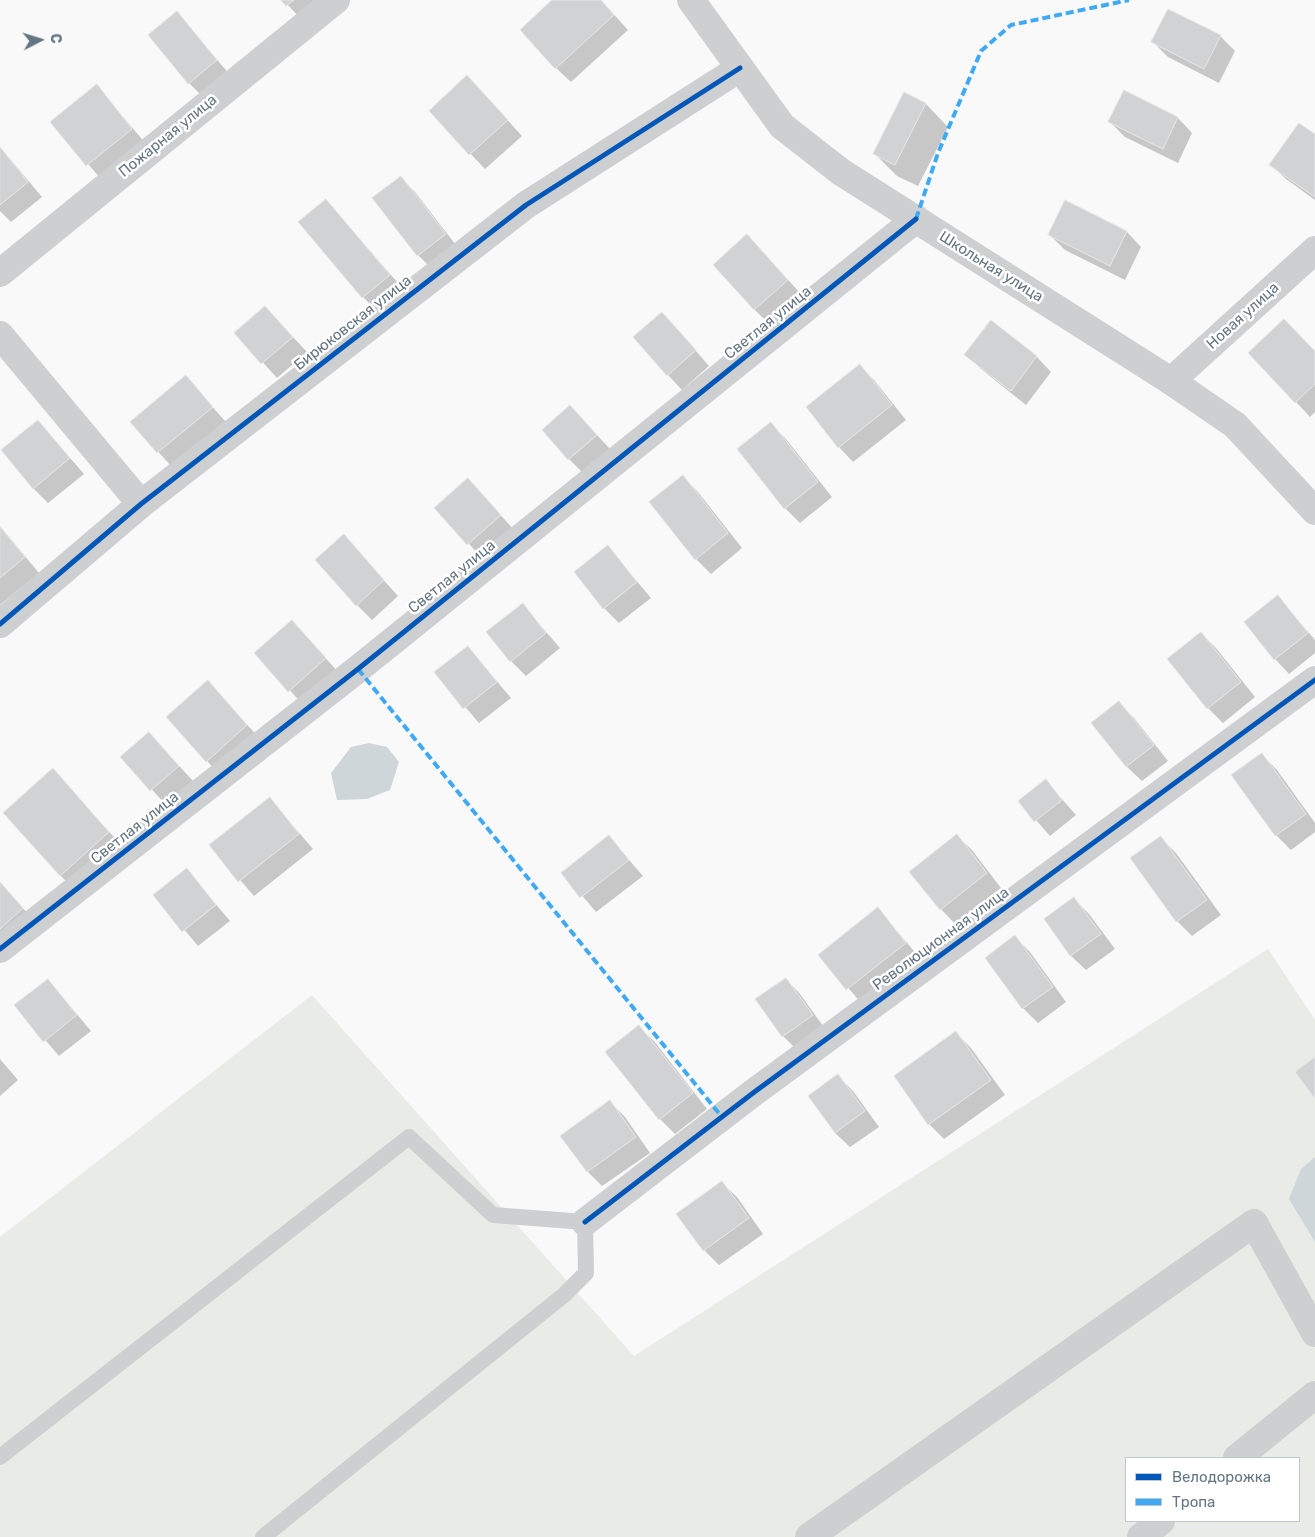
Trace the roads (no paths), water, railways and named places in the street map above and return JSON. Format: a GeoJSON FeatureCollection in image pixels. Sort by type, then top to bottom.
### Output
{"type":"FeatureCollection","features":[{"type":"Feature","properties":{"kind":"street","name":"Пожарная улица"},"geometry":{"type":"LineString","coordinates":[[0,273],[336,0]]}},
{"type":"Feature","properties":{"kind":"street","name":"Школьная улица"},"geometry":{"type":"LineString","coordinates":[[691,0],[782,126],[841,172],[1172,381],[1235,425],[1315,511]]}},
{"type":"Feature","properties":{"kind":"street","name":"Бирюковская улица"},"geometry":{"type":"LineString","coordinates":[[0,624],[141,504],[526,204],[740,68]]}},
{"type":"Feature","properties":{"kind":"street","name":"Светлая улица"},"geometry":{"type":"LineString","coordinates":[[0,949],[358,669],[916,219]]}},
{"type":"Feature","properties":{"kind":"street","name":"Новая улица"},"geometry":{"type":"LineString","coordinates":[[1172,381],[1315,250]]}},
{"type":"Feature","properties":{"kind":"street"},"geometry":{"type":"LineString","coordinates":[[0,335],[141,504]]}},
{"type":"Feature","properties":{"kind":"street","name":"Революционная улица"},"geometry":{"type":"LineString","coordinates":[[585,1222],[761,1087],[1315,680]]}},
{"type":"Feature","properties":{"kind":"street"},"geometry":{"type":"LineString","coordinates":[[809,1537],[1254,1223],[1315,1333]]}},
{"type":"Feature","properties":{"kind":"street"},"geometry":{"type":"LineString","coordinates":[[1238,1457],[1315,1395]]}},
{"type":"Feature","properties":{"kind":"street"},"geometry":{"type":"LineString","coordinates":[[1141,1537],[1160,1522]]}},
{"type":"Feature","properties":{"kind":"lane"},"geometry":{"type":"LineString","coordinates":[[0,1457],[409,1137],[492,1215],[585,1222],[586,1273],[575,1284],[263,1537]]}}]}
